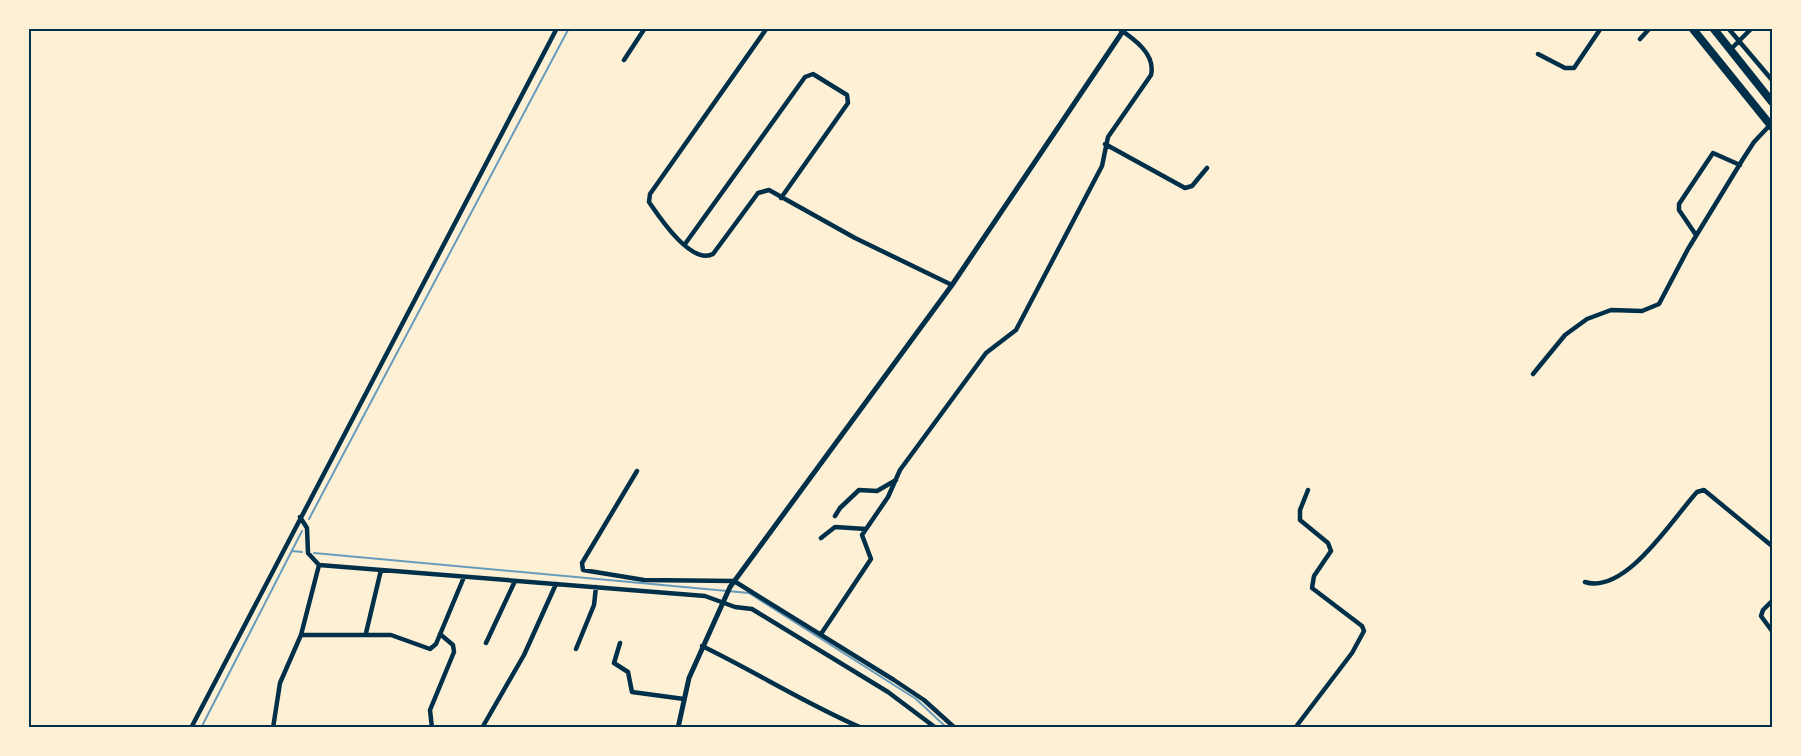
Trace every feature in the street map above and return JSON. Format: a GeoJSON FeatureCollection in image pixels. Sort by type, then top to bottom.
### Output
{"type":"FeatureCollection","features":[{"type":"Feature","properties":{"kind":"highway"},"geometry":{"type":"LineString","coordinates":[[1692,28],[1772,126]]}},
{"type":"Feature","properties":{"kind":"highway"},"geometry":{"type":"LineString","coordinates":[[1713,28],[1772,100]]}},
{"type":"Feature","properties":{"kind":"street"},"geometry":{"type":"LineString","coordinates":[[191,728],[557,28]]}},
{"type":"Feature","properties":{"kind":"street"},"geometry":{"type":"LineString","coordinates":[[624,60],[645,28]]}},
{"type":"Feature","properties":{"kind":"street"},"geometry":{"type":"LineString","coordinates":[[767,28],[648,196],[648,202],[685,244],[700,256],[711,255],[758,193],[770,190],[781,198],[952,285]]}},
{"type":"Feature","properties":{"kind":"street"},"geometry":{"type":"LineString","coordinates":[[1538,54],[1565,68],[1574,68],[1601,28]]}},
{"type":"Feature","properties":{"kind":"street"},"geometry":{"type":"LineString","coordinates":[[1640,39],[1650,28]]}},
{"type":"Feature","properties":{"kind":"street"},"geometry":{"type":"LineString","coordinates":[[1728,28],[1773,80]]}},
{"type":"Feature","properties":{"kind":"street"},"geometry":{"type":"LineString","coordinates":[[1730,50],[1752,28]]}},
{"type":"Feature","properties":{"kind":"street"},"geometry":{"type":"LineString","coordinates":[[678,728],[684,699],[702,646],[730,586],[952,285],[1122,29],[1146,51],[1153,69],[1151,75],[1105,144],[1102,166],[1016,330],[986,352],[900,470],[862,537],[871,559],[820,634]]}},
{"type":"Feature","properties":{"kind":"street"},"geometry":{"type":"LineString","coordinates":[[685,244],[805,77],[813,74],[847,94],[849,100],[781,198]]}},
{"type":"Feature","properties":{"kind":"street"},"geometry":{"type":"LineString","coordinates":[[1533,374],[1565,335],[1587,319],[1611,310],[1642,311],[1659,304],[1696,235],[1754,142],[1772,126]]}},
{"type":"Feature","properties":{"kind":"street"},"geometry":{"type":"LineString","coordinates":[[1105,144],[1185,188],[1192,186],[1207,168]]}},
{"type":"Feature","properties":{"kind":"street"},"geometry":{"type":"LineString","coordinates":[[1696,235],[1679,210],[1679,204],[1713,153],[1740,165]]}},
{"type":"Feature","properties":{"kind":"street"},"geometry":{"type":"LineString","coordinates":[[637,471],[582,563],[583,570],[644,580],[734,581],[924,700],[955,728]]}},
{"type":"Feature","properties":{"kind":"street"},"geometry":{"type":"LineString","coordinates":[[835,516],[845,502],[860,490],[877,491],[896,480]]}},
{"type":"Feature","properties":{"kind":"street"},"geometry":{"type":"LineString","coordinates":[[1295,728],[1352,653],[1364,631],[1362,626],[1312,588],[1314,576],[1332,551],[1328,543],[1300,520],[1300,510],[1308,490]]}},
{"type":"Feature","properties":{"kind":"street"},"geometry":{"type":"LineString","coordinates":[[1585,582],[1602,584],[1634,564],[1657,541],[1697,492],[1704,490],[1773,546]]}},
{"type":"Feature","properties":{"kind":"street"},"geometry":{"type":"LineString","coordinates":[[300,517],[307,528],[308,553],[319,565],[705,596],[758,611],[906,704],[936,728]]}},
{"type":"Feature","properties":{"kind":"street"},"geometry":{"type":"LineString","coordinates":[[821,538],[835,527],[866,529]]}},
{"type":"Feature","properties":{"kind":"street"},"geometry":{"type":"LineString","coordinates":[[273,728],[280,682],[301,635],[319,565]]}},
{"type":"Feature","properties":{"kind":"street"},"geometry":{"type":"LineString","coordinates":[[366,633],[381,570]]}},
{"type":"Feature","properties":{"kind":"street"},"geometry":{"type":"LineString","coordinates":[[301,635],[366,633],[396,635],[430,650],[434,648],[464,577]]}},
{"type":"Feature","properties":{"kind":"street"},"geometry":{"type":"LineString","coordinates":[[486,643],[515,580]]}},
{"type":"Feature","properties":{"kind":"street"},"geometry":{"type":"LineString","coordinates":[[482,728],[524,656],[556,584]]}},
{"type":"Feature","properties":{"kind":"street"},"geometry":{"type":"LineString","coordinates":[[576,649],[594,605],[596,587]]}},
{"type":"Feature","properties":{"kind":"street"},"geometry":{"type":"LineString","coordinates":[[1773,601],[1763,610],[1761,616],[1773,631]]}},
{"type":"Feature","properties":{"kind":"street"},"geometry":{"type":"LineString","coordinates":[[432,728],[430,710],[454,652],[453,645],[440,634]]}},
{"type":"Feature","properties":{"kind":"street"},"geometry":{"type":"LineString","coordinates":[[620,643],[614,663],[628,672],[632,692],[684,699]]}},
{"type":"Feature","properties":{"kind":"street"},"geometry":{"type":"LineString","coordinates":[[702,646],[752,671],[810,705],[862,728]]}},
{"type":"Feature","properties":{"kind":"waterway"},"geometry":{"type":"LineString","coordinates":[[309,519],[569,28]]}},
{"type":"Feature","properties":{"kind":"waterway"},"geometry":{"type":"LineString","coordinates":[[201,728],[302,531]]}},
{"type":"Feature","properties":{"kind":"waterway"},"geometry":{"type":"LineString","coordinates":[[292,551],[302,552]]}},
{"type":"Feature","properties":{"kind":"waterway"},"geometry":{"type":"LineString","coordinates":[[314,553],[749,593],[916,699],[947,728]]}}]}
